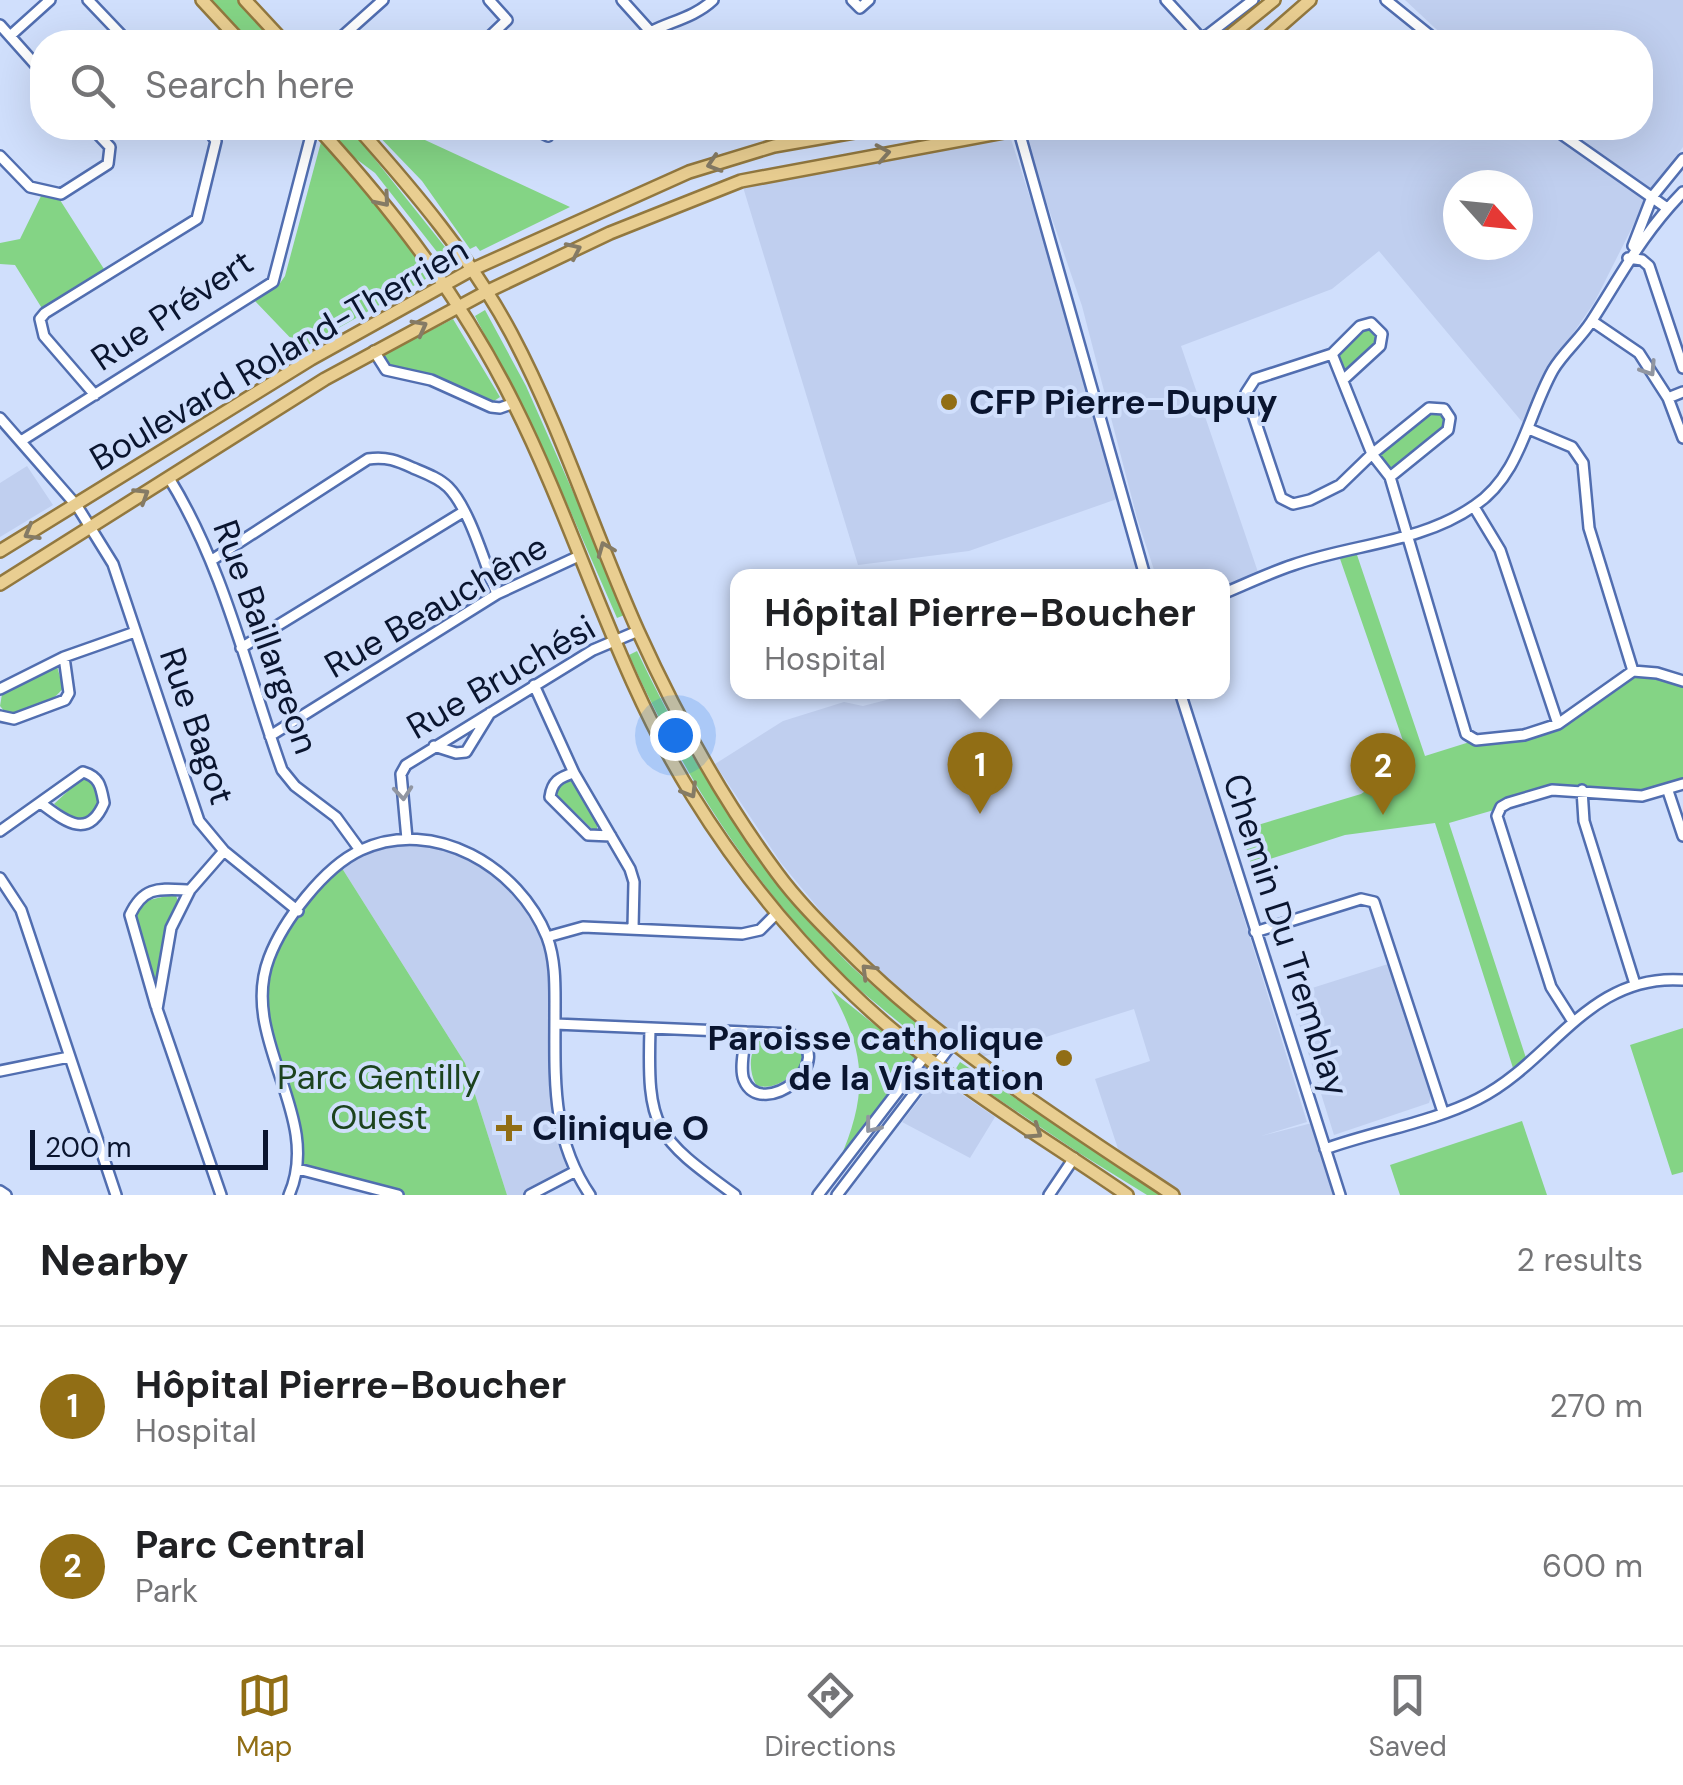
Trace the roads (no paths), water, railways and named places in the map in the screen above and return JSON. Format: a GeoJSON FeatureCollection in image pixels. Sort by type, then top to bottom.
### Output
{"type":"FeatureCollection","features":[{"type":"Feature","properties":{"kind":"main road"},"geometry":{"type":"LineString","coordinates":[[202,0],[230,30]]}},
{"type":"Feature","properties":{"kind":"main road"},"geometry":{"type":"LineString","coordinates":[[245,0],[273,30]]}},
{"type":"Feature","properties":{"kind":"main road"},"geometry":{"type":"LineString","coordinates":[[1237,30],[1274,0]]}},
{"type":"Feature","properties":{"kind":"main road"},"geometry":{"type":"LineString","coordinates":[[1276,30],[1310,0]]}},
{"type":"Feature","properties":{"kind":"main road"},"geometry":{"type":"LineString","coordinates":[[327,140],[387,204],[444,284],[514,403],[658,734],[729,851],[777,913],[829,970],[925,1056],[1128,1195]]}},
{"type":"Feature","properties":{"kind":"main road"},"geometry":{"type":"LineString","coordinates":[[369,140],[414,191],[486,292],[547,405],[638,631],[693,740],[778,875],[879,982],[952,1044],[1173,1195]]}},
{"type":"Feature","properties":{"kind":"main road","name":"Boulevard Roland-Therrien"},"geometry":{"type":"LineString","coordinates":[[0,551],[311,358],[471,270],[689,172],[774,146],[808,140]]}},
{"type":"Feature","properties":{"kind":"main road","name":"Boulevard Roland-Therrien"},"geometry":{"type":"LineString","coordinates":[[0,584],[374,352],[486,292],[675,204],[741,181],[957,140]]}},
{"type":"Feature","properties":{"kind":"street"},"geometry":{"type":"LineString","coordinates":[[10,36],[50,0]]}},
{"type":"Feature","properties":{"kind":"street"},"geometry":{"type":"LineString","coordinates":[[88,0],[117,30]]}},
{"type":"Feature","properties":{"kind":"street"},"geometry":{"type":"LineString","coordinates":[[349,30],[381,0]]}},
{"type":"Feature","properties":{"kind":"street"},"geometry":{"type":"LineString","coordinates":[[489,0],[507,20],[497,30]]}},
{"type":"Feature","properties":{"kind":"street"},"geometry":{"type":"LineString","coordinates":[[622,0],[649,30],[704,8],[713,0]]}},
{"type":"Feature","properties":{"kind":"street"},"geometry":{"type":"LineString","coordinates":[[852,0],[860,8],[869,0]]}},
{"type":"Feature","properties":{"kind":"street"},"geometry":{"type":"LineString","coordinates":[[1166,0],[1194,30]]}},
{"type":"Feature","properties":{"kind":"street"},"geometry":{"type":"LineString","coordinates":[[1214,30],[1252,0]]}},
{"type":"Feature","properties":{"kind":"street"},"geometry":{"type":"LineString","coordinates":[[1386,0],[1423,30]]}},
{"type":"Feature","properties":{"kind":"street"},"geometry":{"type":"LineString","coordinates":[[0,25],[30,58]]}},
{"type":"Feature","properties":{"kind":"street"},"geometry":{"type":"LineString","coordinates":[[0,156],[30,187],[61,194],[108,164],[110,146],[104,140]]}},
{"type":"Feature","properties":{"kind":"street"},"geometry":{"type":"LineString","coordinates":[[95,395],[44,336],[40,320],[44,312],[197,219],[215,140]]}},
{"type":"Feature","properties":{"kind":"street","name":"Rue Prévert"},"geometry":{"type":"LineString","coordinates":[[22,442],[273,282],[313,140]]}},
{"type":"Feature","properties":{"kind":"street"},"geometry":{"type":"LineString","coordinates":[[1023,140],[1143,569]]}},
{"type":"Feature","properties":{"kind":"street"},"geometry":{"type":"LineString","coordinates":[[1570,140],[1668,208]]}},
{"type":"Feature","properties":{"kind":"street"},"geometry":{"type":"LineString","coordinates":[[1230,591],[1294,564],[1409,536],[1474,507],[1504,477],[1556,366],[1592,321],[1628,258],[1652,197],[1683,159]]}},
{"type":"Feature","properties":{"kind":"street"},"geometry":{"type":"LineString","coordinates":[[1628,258],[1683,192]]}},
{"type":"Feature","properties":{"kind":"street"},"geometry":{"type":"LineString","coordinates":[[1628,258],[1642,260],[1649,266],[1683,368]]}},
{"type":"Feature","properties":{"kind":"street"},"geometry":{"type":"LineString","coordinates":[[1592,321],[1639,353],[1668,398],[1683,438]]}},
{"type":"Feature","properties":{"kind":"street"},"geometry":{"type":"LineString","coordinates":[[1344,380],[1380,346],[1382,334],[1370,323],[1360,326],[1332,354],[1249,384],[1246,393],[1280,498],[1292,504],[1327,493],[1429,408],[1444,409],[1450,418],[1448,430],[1390,477]]}},
{"type":"Feature","properties":{"kind":"street","name":"Boulevard Roland-Therrien"},"geometry":{"type":"LineString","coordinates":[[374,352],[386,370],[431,380],[491,407],[514,403]]}},
{"type":"Feature","properties":{"kind":"street"},"geometry":{"type":"LineString","coordinates":[[1332,354],[1372,454],[1390,477],[1466,734],[1476,740],[1524,734],[1558,724],[1633,671],[1657,673],[1683,682]]}},
{"type":"Feature","properties":{"kind":"street"},"geometry":{"type":"LineString","coordinates":[[1668,398],[1683,392]]}},
{"type":"Feature","properties":{"kind":"street","name":"Rue Bagot"},"geometry":{"type":"LineString","coordinates":[[0,418],[77,506],[113,564],[199,821],[224,852],[298,910]]}},
{"type":"Feature","properties":{"kind":"street"},"geometry":{"type":"LineString","coordinates":[[1529,430],[1572,447],[1582,464],[1589,528],[1633,671]]}},
{"type":"Feature","properties":{"kind":"street"},"geometry":{"type":"LineString","coordinates":[[212,560],[368,460],[380,457],[394,459],[449,488],[497,594]]}},
{"type":"Feature","properties":{"kind":"street","name":"Rue Baillargeon"},"geometry":{"type":"LineString","coordinates":[[169,478],[195,520],[212,560],[286,777],[336,817],[360,850]]}},
{"type":"Feature","properties":{"kind":"street"},"geometry":{"type":"LineString","coordinates":[[1474,507],[1500,550],[1558,724]]}},
{"type":"Feature","properties":{"kind":"street"},"geometry":{"type":"LineString","coordinates":[[241,648],[463,512]]}},
{"type":"Feature","properties":{"kind":"street","name":"Rue Beauchêne"},"geometry":{"type":"LineString","coordinates":[[270,736],[497,594],[579,556]]}},
{"type":"Feature","properties":{"kind":"street","name":"Rue Bruchési"},"geometry":{"type":"LineString","coordinates":[[406,839],[401,774],[406,766],[592,650],[638,631]]}},
{"type":"Feature","properties":{"kind":"street"},"geometry":{"type":"LineString","coordinates":[[0,689],[64,657],[136,632]]}},
{"type":"Feature","properties":{"kind":"street"},"geometry":{"type":"LineString","coordinates":[[0,716],[14,719],[65,700],[70,693],[64,657]]}},
{"type":"Feature","properties":{"kind":"street"},"geometry":{"type":"LineString","coordinates":[[534,685],[574,773],[634,882],[633,928]]}},
{"type":"Feature","properties":{"kind":"street","name":"Chemin Du Tremblay"},"geometry":{"type":"LineString","coordinates":[[1182,699],[1340,1195]]}},
{"type":"Feature","properties":{"kind":"street"},"geometry":{"type":"LineString","coordinates":[[434,746],[466,752],[492,711]]}},
{"type":"Feature","properties":{"kind":"street"},"geometry":{"type":"LineString","coordinates":[[0,831],[84,772],[94,775],[101,784],[104,803],[92,820],[78,826],[42,804]]}},
{"type":"Feature","properties":{"kind":"street"},"geometry":{"type":"LineString","coordinates":[[574,773],[561,776],[552,786],[550,797],[588,834],[611,836]]}},
{"type":"Feature","properties":{"kind":"street"},"geometry":{"type":"LineString","coordinates":[[1572,1020],[1551,987],[1497,816],[1501,807],[1552,790],[1642,796],[1683,784]]}},
{"type":"Feature","properties":{"kind":"street"},"geometry":{"type":"LineString","coordinates":[[1582,790],[1584,821],[1635,984]]}},
{"type":"Feature","properties":{"kind":"street"},"geometry":{"type":"LineString","coordinates":[[1668,790],[1683,836]]}},
{"type":"Feature","properties":{"kind":"street"},"geometry":{"type":"LineString","coordinates":[[289,1195],[298,1169],[294,1124],[261,1008],[270,954],[298,910],[330,871],[360,850],[406,839],[473,854],[498,870],[520,894],[547,937],[556,980],[556,1116],[574,1172],[590,1195]]}},
{"type":"Feature","properties":{"kind":"street"},"geometry":{"type":"LineString","coordinates":[[157,1009],[171,928],[190,890],[224,852]]}},
{"type":"Feature","properties":{"kind":"street"},"geometry":{"type":"LineString","coordinates":[[0,878],[21,910],[116,1195]]}},
{"type":"Feature","properties":{"kind":"street"},"geometry":{"type":"LineString","coordinates":[[190,890],[149,890],[137,899],[130,915],[157,1009],[221,1195]]}},
{"type":"Feature","properties":{"kind":"street"},"geometry":{"type":"LineString","coordinates":[[1256,932],[1361,899],[1375,902],[1443,1112]]}},
{"type":"Feature","properties":{"kind":"street"},"geometry":{"type":"LineString","coordinates":[[547,937],[582,927],[742,934],[760,930],[777,913]]}},
{"type":"Feature","properties":{"kind":"street"},"geometry":{"type":"LineString","coordinates":[[1325,1149],[1474,1102],[1534,1061],[1572,1020],[1635,984],[1683,980]]}},
{"type":"Feature","properties":{"kind":"street"},"geometry":{"type":"LineString","coordinates":[[555,1024],[746,1032],[791,1034],[804,1043],[808,1062],[800,1079],[772,1095],[763,1095],[747,1086],[742,1078],[746,1032]]}},
{"type":"Feature","properties":{"kind":"street"},"geometry":{"type":"LineString","coordinates":[[650,1028],[648,1086],[655,1118],[664,1136],[689,1162],[735,1195]]}},
{"type":"Feature","properties":{"kind":"street"},"geometry":{"type":"LineString","coordinates":[[818,1195],[941,1035]]}},
{"type":"Feature","properties":{"kind":"street"},"geometry":{"type":"LineString","coordinates":[[838,1195],[952,1044]]}},
{"type":"Feature","properties":{"kind":"street"},"geometry":{"type":"LineString","coordinates":[[0,1072],[69,1056]]}},
{"type":"Feature","properties":{"kind":"street"},"geometry":{"type":"LineString","coordinates":[[1049,1195],[1074,1158]]}},
{"type":"Feature","properties":{"kind":"street"},"geometry":{"type":"LineString","coordinates":[[298,1169],[398,1195]]}},
{"type":"Feature","properties":{"kind":"street"},"geometry":{"type":"LineString","coordinates":[[530,1195],[574,1172]]}},
{"type":"Feature","properties":{"kind":"street"},"geometry":{"type":"LineString","coordinates":[[0,1191],[6,1195]]}},
{"type":"Feature","properties":{"kind":"place","name":"CFP Pierre-Dupuy"},"geometry":{"type":"Point","coordinates":[949,402]}},
{"type":"Feature","properties":{"kind":"place","name":"Hôpital Pierre-Boucher"},"geometry":{"type":"Point","coordinates":[980,814]}},
{"type":"Feature","properties":{"kind":"place","name":"Parc Central"},"geometry":{"type":"Point","coordinates":[1383,815]}},
{"type":"Feature","properties":{"kind":"place","name":"Paroisse catholique de la Visitation"},"geometry":{"type":"Point","coordinates":[1064,1058]}},
{"type":"Feature","properties":{"kind":"place","name":"Clinique O"},"geometry":{"type":"Point","coordinates":[509,1128]}},
{"type":"Feature","properties":{"kind":"park label","name":"Parc Gentilly Ouest"},"geometry":{"type":"Point","coordinates":[379,1097]}}]}
